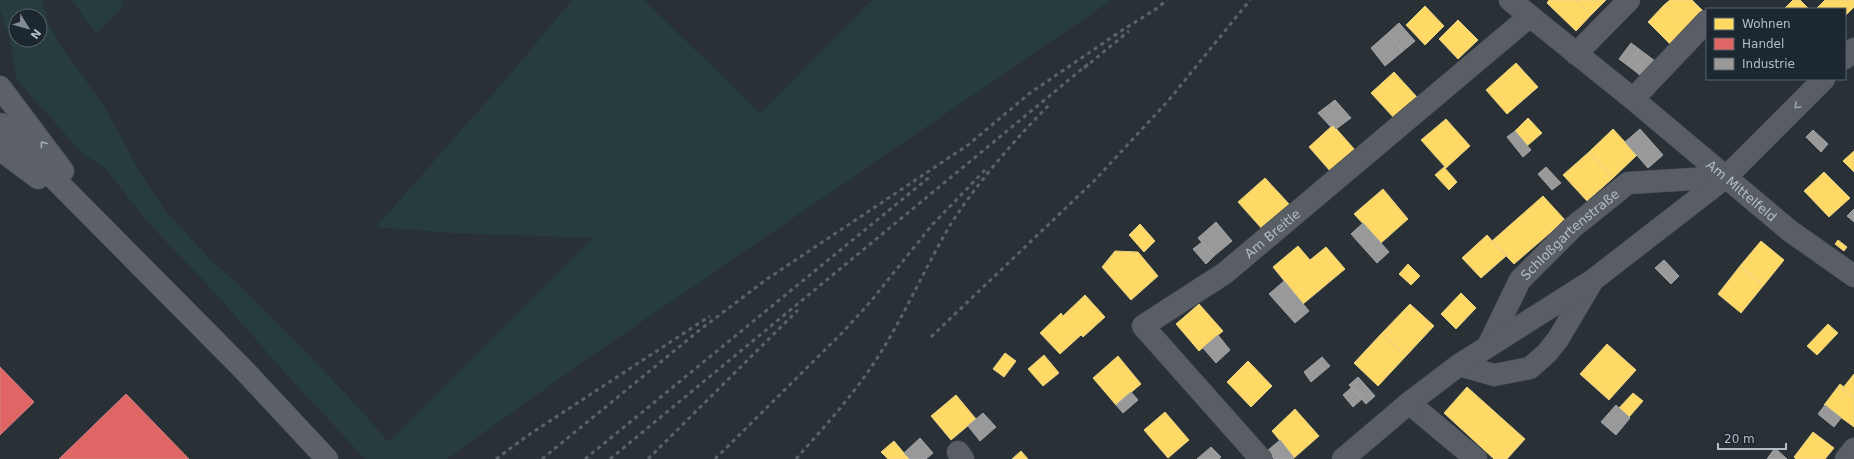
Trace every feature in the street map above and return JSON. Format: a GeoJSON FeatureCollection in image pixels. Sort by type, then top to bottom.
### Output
{"type":"FeatureCollection","features":[{"type":"Feature","properties":{"kind":"main road"},"geometry":{"type":"LineString","coordinates":[[0,87],[108,231]]}},
{"type":"Feature","properties":{"kind":"main road"},"geometry":{"type":"LineString","coordinates":[[0,124],[108,231],[242,368],[327,459]]}},
{"type":"Feature","properties":{"kind":"main road"},"geometry":{"type":"LineString","coordinates":[[0,152],[6,154],[108,231]]}},
{"type":"Feature","properties":{"kind":"street","name":"Am Mittelfeld"},"geometry":{"type":"LineString","coordinates":[[1510,0],[1633,99],[1790,231],[1854,276]]}},
{"type":"Feature","properties":{"kind":"street"},"geometry":{"type":"LineString","coordinates":[[1576,54],[1629,0]]}},
{"type":"Feature","properties":{"kind":"street","name":"Am Breitle"},"geometry":{"type":"LineString","coordinates":[[1261,459],[1143,326],[1225,273],[1530,16]]}},
{"type":"Feature","properties":{"kind":"street"},"geometry":{"type":"LineString","coordinates":[[1633,99],[1706,22]]}},
{"type":"Feature","properties":{"kind":"street"},"geometry":{"type":"LineString","coordinates":[[1846,57],[1854,49]]}},
{"type":"Feature","properties":{"kind":"street"},"geometry":{"type":"LineString","coordinates":[[1343,459],[1459,365],[1593,280],[1726,177],[1823,80]]}},
{"type":"Feature","properties":{"kind":"street","name":"Schloßgartenstraße"},"geometry":{"type":"LineString","coordinates":[[1488,346],[1520,280],[1572,228],[1628,183],[1726,177]]}},
{"type":"Feature","properties":{"kind":"street"},"geometry":{"type":"LineString","coordinates":[[1459,365],[1494,375],[1530,368],[1547,353],[1558,339],[1593,280]]}},
{"type":"Feature","properties":{"kind":"street"},"geometry":{"type":"LineString","coordinates":[[1409,404],[1476,459]]}},
{"type":"Feature","properties":{"kind":"street"},"geometry":{"type":"LineString","coordinates":[[1846,459],[1854,449]]}},
{"type":"Feature","properties":{"kind":"green space"},"geometry":{"type":"Polygon","coordinates":[[[0,0],[42,0],[44,8],[8,8],[8,33],[0,11],[0,0]]]}},
{"type":"Feature","properties":{"kind":"green space"},"geometry":{"type":"Polygon","coordinates":[[[121,0],[123,8],[96,33],[72,1],[121,0]]]}},
{"type":"Feature","properties":{"kind":"green space"},"geometry":{"type":"Polygon","coordinates":[[[572,0],[644,0],[760,113],[872,0],[1112,0],[580,364],[447,459],[365,459],[287,375],[206,283],[149,224],[107,170],[81,152],[17,80],[12,48],[48,48],[48,24],[62,47],[104,106],[141,174],[167,213],[212,261],[248,293],[295,341],[389,442],[593,238],[452,233],[376,227],[507,78],[572,0]]]}},
{"type":"Feature","properties":{"kind":"building: Wohnen"},"geometry":{"type":"Polygon","coordinates":[[[1549,0],[1576,0],[1591,15],[1576,31],[1547,3],[1549,0]]]}},
{"type":"Feature","properties":{"kind":"building: Wohnen"},"geometry":{"type":"Polygon","coordinates":[[[1576,0],[1606,0],[1591,15],[1576,0]]]}},
{"type":"Feature","properties":{"kind":"building: Wohnen"},"geometry":{"type":"Polygon","coordinates":[[[1670,0],[1692,0],[1706,14],[1706,16],[1691,32],[1664,5],[1670,0]]]}},
{"type":"Feature","properties":{"kind":"building: Wohnen"},"geometry":{"type":"Polygon","coordinates":[[[1793,0],[1800,0],[1808,8],[1785,8],[1793,0]]]}},
{"type":"Feature","properties":{"kind":"building: Wohnen"},"geometry":{"type":"Polygon","coordinates":[[[1825,0],[1854,0],[1854,7],[1846,15],[1846,8],[1817,8],[1825,0]]]}},
{"type":"Feature","properties":{"kind":"building: Wohnen"},"geometry":{"type":"Polygon","coordinates":[[[1664,5],[1691,32],[1674,48],[1648,22],[1664,5]]]}},
{"type":"Feature","properties":{"kind":"building: Wohnen"},"geometry":{"type":"Polygon","coordinates":[[[1425,6],[1444,26],[1425,45],[1406,25],[1425,6]]]}},
{"type":"Feature","properties":{"kind":"building: Wohnen"},"geometry":{"type":"Polygon","coordinates":[[[1458,20],[1478,40],[1458,59],[1439,39],[1458,20]]]}},
{"type":"Feature","properties":{"kind":"building: Wohnen"},"geometry":{"type":"Polygon","coordinates":[[[1516,63],[1538,87],[1507,114],[1486,90],[1516,63]]]}},
{"type":"Feature","properties":{"kind":"building: Wohnen"},"geometry":{"type":"Polygon","coordinates":[[[1394,72],[1417,97],[1394,118],[1371,93],[1394,72]]]}},
{"type":"Feature","properties":{"kind":"building: Wohnen"},"geometry":{"type":"Polygon","coordinates":[[[1528,118],[1542,133],[1527,146],[1515,131],[1528,118]]]}},
{"type":"Feature","properties":{"kind":"building: Wohnen"},"geometry":{"type":"Polygon","coordinates":[[[1446,119],[1470,146],[1446,168],[1421,140],[1446,119]]]}},
{"type":"Feature","properties":{"kind":"building: Wohnen"},"geometry":{"type":"Polygon","coordinates":[[[1333,125],[1355,150],[1331,172],[1309,147],[1333,125]]]}},
{"type":"Feature","properties":{"kind":"building: Wohnen"},"geometry":{"type":"Polygon","coordinates":[[[1613,129],[1637,155],[1613,178],[1589,152],[1613,129]]]}},
{"type":"Feature","properties":{"kind":"building: Wohnen"},"geometry":{"type":"Polygon","coordinates":[[[1854,151],[1854,172],[1843,161],[1854,151]]]}},
{"type":"Feature","properties":{"kind":"building: Wohnen"},"geometry":{"type":"Polygon","coordinates":[[[1589,152],[1613,178],[1587,201],[1563,175],[1589,152]]]}},
{"type":"Feature","properties":{"kind":"building: Wohnen"},"geometry":{"type":"Polygon","coordinates":[[[1444,167],[1457,182],[1449,190],[1435,175],[1444,167]]]}},
{"type":"Feature","properties":{"kind":"building: Wohnen"},"geometry":{"type":"Polygon","coordinates":[[[1824,172],[1850,198],[1829,217],[1804,191],[1824,172]]]}},
{"type":"Feature","properties":{"kind":"building: Wohnen"},"geometry":{"type":"Polygon","coordinates":[[[1265,178],[1290,205],[1263,230],[1238,202],[1265,178]]]}},
{"type":"Feature","properties":{"kind":"building: Wohnen"},"geometry":{"type":"Polygon","coordinates":[[[1383,189],[1408,219],[1381,243],[1354,214],[1383,189]]]}},
{"type":"Feature","properties":{"kind":"building: Wohnen"},"geometry":{"type":"Polygon","coordinates":[[[1543,196],[1565,220],[1514,264],[1492,241],[1543,196]]]}},
{"type":"Feature","properties":{"kind":"building: Wohnen"},"geometry":{"type":"Polygon","coordinates":[[[1140,224],[1155,241],[1144,252],[1129,235],[1140,224]]]}},
{"type":"Feature","properties":{"kind":"building: Wohnen"},"geometry":{"type":"Polygon","coordinates":[[[1487,235],[1506,256],[1481,278],[1462,258],[1487,235]]]}},
{"type":"Feature","properties":{"kind":"building: Wohnen"},"geometry":{"type":"Polygon","coordinates":[[[1838,240],[1847,247],[1844,251],[1835,244],[1838,240]]]}},
{"type":"Feature","properties":{"kind":"building: Wohnen"},"geometry":{"type":"Polygon","coordinates":[[[1761,241],[1784,260],[1763,286],[1740,266],[1761,241]]]}},
{"type":"Feature","properties":{"kind":"building: Wohnen"},"geometry":{"type":"Polygon","coordinates":[[[1298,246],[1310,260],[1326,247],[1345,269],[1303,304],[1273,267],[1298,246]]]}},
{"type":"Feature","properties":{"kind":"building: Wohnen"},"geometry":{"type":"Polygon","coordinates":[[[1115,251],[1138,252],[1158,276],[1131,300],[1102,267],[1115,251]]]}},
{"type":"Feature","properties":{"kind":"building: Wohnen"},"geometry":{"type":"Polygon","coordinates":[[[1408,264],[1420,276],[1411,285],[1399,274],[1408,264]]]}},
{"type":"Feature","properties":{"kind":"building: Wohnen"},"geometry":{"type":"Polygon","coordinates":[[[1740,266],[1763,286],[1741,313],[1718,294],[1740,266]]]}},
{"type":"Feature","properties":{"kind":"building: Wohnen"},"geometry":{"type":"Polygon","coordinates":[[[1461,293],[1476,308],[1456,329],[1441,314],[1461,293]]]}},
{"type":"Feature","properties":{"kind":"building: Wohnen"},"geometry":{"type":"Polygon","coordinates":[[[1085,295],[1105,317],[1083,337],[1081,335],[1060,354],[1040,333],[1061,313],[1063,316],[1085,295]]]}},
{"type":"Feature","properties":{"kind":"building: Wohnen"},"geometry":{"type":"Polygon","coordinates":[[[1199,304],[1223,331],[1199,351],[1176,324],[1199,304]]]}},
{"type":"Feature","properties":{"kind":"building: Wohnen"},"geometry":{"type":"Polygon","coordinates":[[[1410,304],[1434,326],[1406,356],[1382,333],[1410,304]]]}},
{"type":"Feature","properties":{"kind":"building: Wohnen"},"geometry":{"type":"Polygon","coordinates":[[[1828,324],[1838,333],[1817,355],[1807,346],[1828,324]]]}},
{"type":"Feature","properties":{"kind":"building: Wohnen"},"geometry":{"type":"Polygon","coordinates":[[[1382,333],[1406,356],[1378,386],[1354,363],[1382,333]]]}},
{"type":"Feature","properties":{"kind":"building: Wohnen"},"geometry":{"type":"Polygon","coordinates":[[[1607,344],[1636,370],[1609,400],[1580,374],[1607,344]]]}},
{"type":"Feature","properties":{"kind":"building: Wohnen"},"geometry":{"type":"Polygon","coordinates":[[[1005,353],[1016,361],[1004,377],[993,369],[1005,353]]]}},
{"type":"Feature","properties":{"kind":"building: Wohnen"},"geometry":{"type":"Polygon","coordinates":[[[1044,355],[1059,373],[1043,386],[1028,369],[1044,355]]]}},
{"type":"Feature","properties":{"kind":"building: Wohnen"},"geometry":{"type":"Polygon","coordinates":[[[1118,356],[1141,384],[1116,405],[1093,378],[1118,356]]]}},
{"type":"Feature","properties":{"kind":"building: Wohnen"},"geometry":{"type":"Polygon","coordinates":[[[1248,361],[1272,386],[1251,407],[1227,382],[1248,361]]]}},
{"type":"Feature","properties":{"kind":"building: Wohnen"},"geometry":{"type":"Polygon","coordinates":[[[1854,374],[1854,398],[1842,389],[1854,374]]]}},
{"type":"Feature","properties":{"kind":"building: Wohnen"},"geometry":{"type":"Polygon","coordinates":[[[1840,384],[1844,387],[1842,389],[1854,398],[1854,427],[1824,405],[1840,384]]]}},
{"type":"Feature","properties":{"kind":"building: Wohnen"},"geometry":{"type":"Polygon","coordinates":[[[1467,387],[1525,439],[1507,459],[1494,459],[1444,413],[1467,387]]]}},
{"type":"Feature","properties":{"kind":"building: Wohnen"},"geometry":{"type":"Polygon","coordinates":[[[1633,393],[1643,401],[1629,417],[1619,408],[1633,393]]]}},
{"type":"Feature","properties":{"kind":"building: Wohnen"},"geometry":{"type":"Polygon","coordinates":[[[956,395],[976,419],[951,440],[931,416],[956,395]]]}},
{"type":"Feature","properties":{"kind":"building: Wohnen"},"geometry":{"type":"Polygon","coordinates":[[[1295,409],[1319,436],[1294,458],[1272,431],[1295,409]]]}},
{"type":"Feature","properties":{"kind":"building: Wohnen"},"geometry":{"type":"Polygon","coordinates":[[[1165,412],[1189,440],[1168,458],[1144,430],[1165,412]]]}},
{"type":"Feature","properties":{"kind":"building: Wohnen"},"geometry":{"type":"Polygon","coordinates":[[[1813,432],[1834,448],[1825,459],[1796,459],[1794,457],[1813,432]]]}},
{"type":"Feature","properties":{"kind":"building: Wohnen"},"geometry":{"type":"Polygon","coordinates":[[[894,441],[910,459],[888,459],[881,452],[894,441]]]}},
{"type":"Feature","properties":{"kind":"building: Wohnen"},"geometry":{"type":"Polygon","coordinates":[[[1021,451],[1028,459],[1012,459],[1021,451]]]}},
{"type":"Feature","properties":{"kind":"building: Handel"},"geometry":{"type":"Polygon","coordinates":[[[0,367],[34,402],[0,435],[0,367]]]}},
{"type":"Feature","properties":{"kind":"building: Handel"},"geometry":{"type":"Polygon","coordinates":[[[126,394],[189,459],[59,459],[126,394]]]}},
{"type":"Feature","properties":{"kind":"building: Industrie"},"geometry":{"type":"Polygon","coordinates":[[[1399,23],[1415,41],[1403,51],[1388,33],[1399,23]]]}},
{"type":"Feature","properties":{"kind":"building: Industrie"},"geometry":{"type":"Polygon","coordinates":[[[1388,33],[1403,51],[1385,66],[1371,48],[1388,33]]]}},
{"type":"Feature","properties":{"kind":"building: Industrie"},"geometry":{"type":"Polygon","coordinates":[[[1631,43],[1639,49],[1627,65],[1619,59],[1631,43]]]}},
{"type":"Feature","properties":{"kind":"building: Industrie"},"geometry":{"type":"Polygon","coordinates":[[[1639,49],[1647,55],[1635,71],[1627,65],[1639,49]]]}},
{"type":"Feature","properties":{"kind":"building: Industrie"},"geometry":{"type":"Polygon","coordinates":[[[1647,55],[1655,61],[1642,77],[1635,71],[1647,55]]]}},
{"type":"Feature","properties":{"kind":"building: Industrie"},"geometry":{"type":"Polygon","coordinates":[[[1335,100],[1351,118],[1336,129],[1333,125],[1331,127],[1318,113],[1335,100]]]}},
{"type":"Feature","properties":{"kind":"building: Industrie"},"geometry":{"type":"Polygon","coordinates":[[[1640,129],[1663,155],[1648,168],[1625,142],[1640,129]]]}},
{"type":"Feature","properties":{"kind":"building: Industrie"},"geometry":{"type":"Polygon","coordinates":[[[1813,130],[1828,144],[1821,152],[1806,137],[1813,130]]]}},
{"type":"Feature","properties":{"kind":"building: Industrie"},"geometry":{"type":"Polygon","coordinates":[[[1515,131],[1531,150],[1523,157],[1507,137],[1515,131]]]}},
{"type":"Feature","properties":{"kind":"building: Industrie"},"geometry":{"type":"Polygon","coordinates":[[[1546,167],[1561,183],[1552,190],[1538,174],[1546,167]]]}},
{"type":"Feature","properties":{"kind":"building: Industrie"},"geometry":{"type":"Polygon","coordinates":[[[1854,209],[1854,222],[1847,216],[1854,209]]]}},
{"type":"Feature","properties":{"kind":"building: Industrie"},"geometry":{"type":"Polygon","coordinates":[[[1216,222],[1232,241],[1214,256],[1198,238],[1216,222]]]}},
{"type":"Feature","properties":{"kind":"building: Industrie"},"geometry":{"type":"Polygon","coordinates":[[[1363,223],[1389,252],[1377,263],[1351,234],[1363,223]]]}},
{"type":"Feature","properties":{"kind":"building: Industrie"},"geometry":{"type":"Polygon","coordinates":[[[1202,242],[1214,256],[1206,264],[1193,249],[1202,242]]]}},
{"type":"Feature","properties":{"kind":"building: Industrie"},"geometry":{"type":"Polygon","coordinates":[[[1664,260],[1679,276],[1671,284],[1655,268],[1664,260]]]}},
{"type":"Feature","properties":{"kind":"building: Industrie"},"geometry":{"type":"Polygon","coordinates":[[[1284,281],[1309,311],[1295,323],[1269,294],[1284,281]]]}},
{"type":"Feature","properties":{"kind":"building: Industrie"},"geometry":{"type":"Polygon","coordinates":[[[1218,335],[1230,350],[1216,363],[1203,348],[1218,335]]]}},
{"type":"Feature","properties":{"kind":"building: Industrie"},"geometry":{"type":"Polygon","coordinates":[[[1322,357],[1330,366],[1311,382],[1304,372],[1322,357]]]}},
{"type":"Feature","properties":{"kind":"building: Industrie"},"geometry":{"type":"Polygon","coordinates":[[[1358,377],[1375,396],[1366,404],[1349,385],[1358,377]]]}},
{"type":"Feature","properties":{"kind":"building: Industrie"},"geometry":{"type":"Polygon","coordinates":[[[1352,387],[1362,399],[1353,407],[1343,395],[1352,387]]]}},
{"type":"Feature","properties":{"kind":"building: Industrie"},"geometry":{"type":"Polygon","coordinates":[[[1131,392],[1138,400],[1123,413],[1116,405],[1131,392]]]}},
{"type":"Feature","properties":{"kind":"building: Industrie"},"geometry":{"type":"Polygon","coordinates":[[[1616,405],[1630,418],[1616,435],[1601,422],[1616,405]]]}},
{"type":"Feature","properties":{"kind":"building: Industrie"},"geometry":{"type":"Polygon","coordinates":[[[1825,405],[1841,418],[1834,427],[1818,414],[1825,405]]]}},
{"type":"Feature","properties":{"kind":"building: Industrie"},"geometry":{"type":"Polygon","coordinates":[[[983,413],[996,427],[980,441],[968,426],[983,413]]]}},
{"type":"Feature","properties":{"kind":"building: Industrie"},"geometry":{"type":"Polygon","coordinates":[[[920,438],[933,453],[926,459],[910,459],[904,453],[920,438]]]}},
{"type":"Feature","properties":{"kind":"building: Industrie"},"geometry":{"type":"Polygon","coordinates":[[[1280,440],[1294,458],[1293,459],[1274,459],[1267,451],[1280,440]]]}},
{"type":"Feature","properties":{"kind":"building: Industrie"},"geometry":{"type":"Polygon","coordinates":[[[1211,447],[1221,457],[1219,459],[1197,459],[1211,447]]]}},
{"type":"Feature","properties":{"kind":"building: Industrie"},"geometry":{"type":"Polygon","coordinates":[[[1775,448],[1787,459],[1767,459],[1775,448]]]}},
{"type":"Feature","properties":{"kind":"railway"},"geometry":{"type":"LineString","coordinates":[[542,459],[701,329],[767,279],[968,145],[1030,93],[1156,9],[1167,0]]}},
{"type":"Feature","properties":{"kind":"railway"},"geometry":{"type":"LineString","coordinates":[[931,337],[1095,180],[1168,101],[1250,0]]}},
{"type":"Feature","properties":{"kind":"railway"},"geometry":{"type":"LineString","coordinates":[[1084,68],[1129,31]]}},
{"type":"Feature","properties":{"kind":"railway"},"geometry":{"type":"LineString","coordinates":[[610,459],[1088,64]]}},
{"type":"Feature","properties":{"kind":"railway"},"geometry":{"type":"LineString","coordinates":[[796,459],[841,407],[872,366],[899,321],[959,211],[1010,147],[1051,103]]}},
{"type":"Feature","properties":{"kind":"railway"},"geometry":{"type":"LineString","coordinates":[[715,459],[843,332],[871,301],[932,225],[985,170]]}},
{"type":"Feature","properties":{"kind":"railway"},"geometry":{"type":"LineString","coordinates":[[585,459],[932,175]]}},
{"type":"Feature","properties":{"kind":"railway"},"geometry":{"type":"LineString","coordinates":[[648,459],[798,310]]}},
{"type":"Feature","properties":{"kind":"railway"},"geometry":{"type":"LineString","coordinates":[[496,459],[527,436],[710,316]]}}]}
